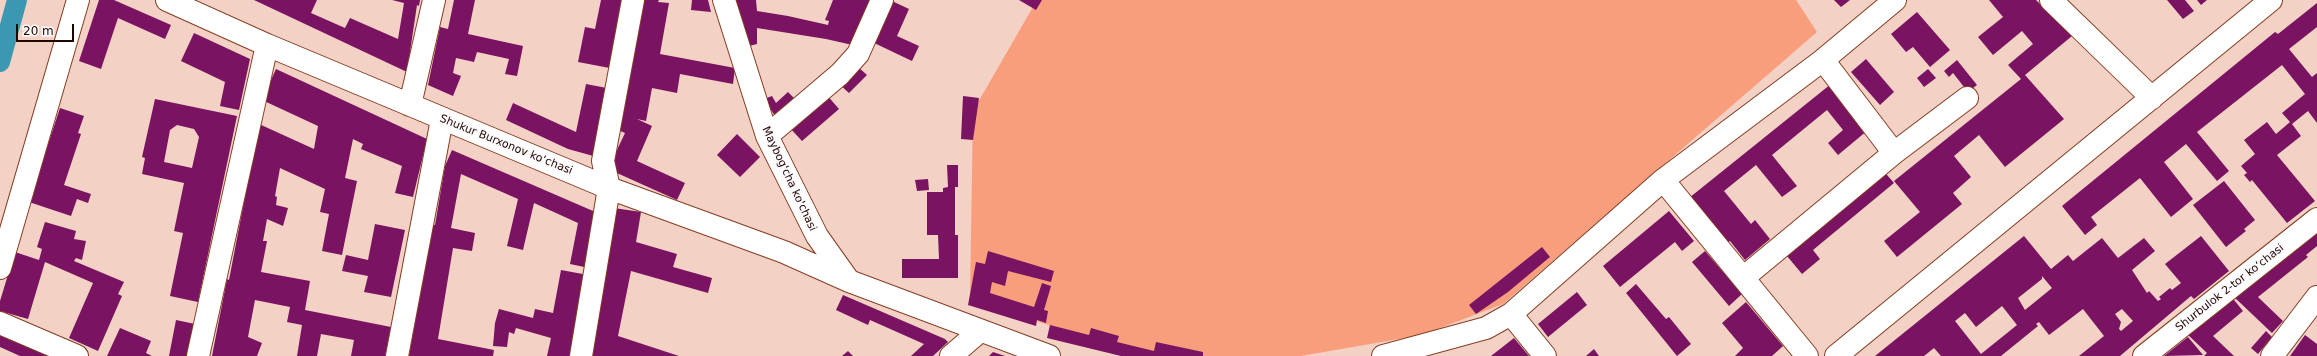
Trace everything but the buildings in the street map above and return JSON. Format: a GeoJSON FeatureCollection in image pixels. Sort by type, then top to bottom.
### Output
{"type":"FeatureCollection","features":[{"type":"Feature","properties":{"kind":"street"},"geometry":{"type":"LineString","coordinates":[[0,268],[78,0]]}},
{"type":"Feature","properties":{"kind":"street","name":"Shukur Burxonov koʻchasi"},"geometry":{"type":"LineString","coordinates":[[167,0],[267,45],[609,188],[784,252],[849,281],[1050,356]]}},
{"type":"Feature","properties":{"kind":"street"},"geometry":{"type":"LineString","coordinates":[[410,105],[434,0]]}},
{"type":"Feature","properties":{"kind":"street"},"geometry":{"type":"LineString","coordinates":[[581,356],[609,188],[603,161],[633,0]]}},
{"type":"Feature","properties":{"kind":"street","name":"Maybog'cha ko'chasi"},"geometry":{"type":"LineString","coordinates":[[724,0],[767,136],[817,236],[849,281]]}},
{"type":"Feature","properties":{"kind":"street"},"geometry":{"type":"LineString","coordinates":[[767,136],[840,74],[858,54],[882,0]]}},
{"type":"Feature","properties":{"kind":"street"},"geometry":{"type":"LineString","coordinates":[[1382,356],[1486,328],[1511,314],[1663,180],[1823,60],[1895,0]]}},
{"type":"Feature","properties":{"kind":"street"},"geometry":{"type":"LineString","coordinates":[[2051,0],[2152,98]]}},
{"type":"Feature","properties":{"kind":"street"},"geometry":{"type":"LineString","coordinates":[[1836,356],[2271,0]]}},
{"type":"Feature","properties":{"kind":"street"},"geometry":{"type":"LineString","coordinates":[[198,356],[267,45]]}},
{"type":"Feature","properties":{"kind":"street"},"geometry":{"type":"LineString","coordinates":[[1823,60],[1894,153]]}},
{"type":"Feature","properties":{"kind":"street"},"geometry":{"type":"LineString","coordinates":[[1743,278],[1894,153],[1967,98]]}},
{"type":"Feature","properties":{"kind":"street"},"geometry":{"type":"LineString","coordinates":[[397,356],[442,119]]}},
{"type":"Feature","properties":{"kind":"street"},"geometry":{"type":"LineString","coordinates":[[1663,180],[1807,356]]}},
{"type":"Feature","properties":{"kind":"street","name":"Shurbulok 2-tor ko‘chasi"},"geometry":{"type":"LineString","coordinates":[[2144,356],[2317,219]]}},
{"type":"Feature","properties":{"kind":"street"},"geometry":{"type":"LineString","coordinates":[[2272,356],[2317,297]]}},
{"type":"Feature","properties":{"kind":"street"},"geometry":{"type":"LineString","coordinates":[[1511,314],[1546,356]]}},
{"type":"Feature","properties":{"kind":"street"},"geometry":{"type":"LineString","coordinates":[[0,323],[77,356]]}},
{"type":"Feature","properties":{"kind":"street"},"geometry":{"type":"LineString","coordinates":[[951,356],[980,331]]}},
{"type":"Feature","properties":{"kind":"shaded area"},"geometry":{"type":"Polygon","coordinates":[[[1037,0],[1796,0],[1817,32],[1503,304],[1422,335],[1301,356],[1169,356],[1118,349],[970,298],[973,111],[1037,0]]]}},
{"type":"Feature","properties":{"kind":"waterway"},"geometry":{"type":"LineString","coordinates":[[0,62],[17,0]]}}]}
